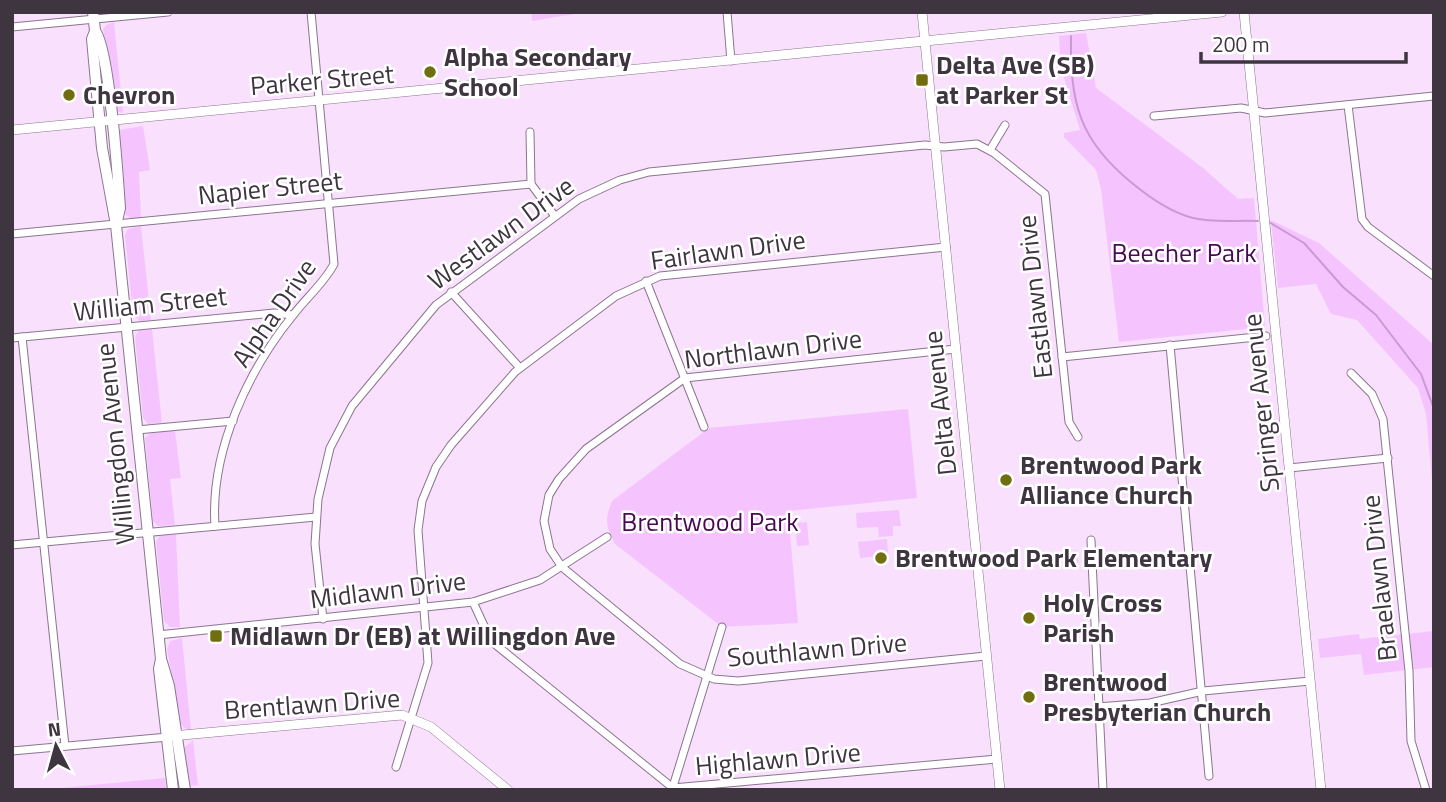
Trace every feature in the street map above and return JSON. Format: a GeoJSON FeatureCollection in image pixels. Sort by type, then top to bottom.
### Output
{"type":"FeatureCollection","features":[{"type":"Feature","properties":{"kind":"main road","name":"Willingdon Avenue"},"geometry":{"type":"LineString","coordinates":[[94,21],[102,39],[105,57],[111,210],[117,225],[158,635],[161,659],[166,668],[173,736],[173,790]]}},
{"type":"Feature","properties":{"kind":"main road","name":"Willingdon Avenue"},"geometry":{"type":"LineString","coordinates":[[173,736],[185,790]]}},
{"type":"Feature","properties":{"kind":"street"},"geometry":{"type":"LineString","coordinates":[[12,27],[168,12]]}},
{"type":"Feature","properties":{"kind":"street","name":"Alpha Drive"},"geometry":{"type":"LineString","coordinates":[[215,526],[220,468],[233,421],[266,351],[334,264],[331,203],[311,12]]}},
{"type":"Feature","properties":{"kind":"street"},"geometry":{"type":"LineString","coordinates":[[727,12],[731,61]]}},
{"type":"Feature","properties":{"kind":"street","name":"Delta Avenue"},"geometry":{"type":"LineString","coordinates":[[922,12],[1000,790]]}},
{"type":"Feature","properties":{"kind":"street","name":"Parker Street"},"geometry":{"type":"LineString","coordinates":[[12,130],[1222,12]]}},
{"type":"Feature","properties":{"kind":"street","name":"Springer Avenue"},"geometry":{"type":"LineString","coordinates":[[1244,12],[1321,790]]}},
{"type":"Feature","properties":{"kind":"street"},"geometry":{"type":"LineString","coordinates":[[1154,117],[1241,108],[1265,113],[1434,96]]}},
{"type":"Feature","properties":{"kind":"street"},"geometry":{"type":"LineString","coordinates":[[1348,105],[1362,219],[1368,227],[1434,276]]}},
{"type":"Feature","properties":{"kind":"street"},"geometry":{"type":"LineString","coordinates":[[936,146],[979,144],[990,150],[1005,125]]}},
{"type":"Feature","properties":{"kind":"street"},"geometry":{"type":"LineString","coordinates":[[530,132],[531,184],[554,215]]}},
{"type":"Feature","properties":{"kind":"street","name":"Westlawn Drive"},"geometry":{"type":"LineString","coordinates":[[323,619],[315,550],[316,517],[327,460],[347,413],[370,380],[450,292],[554,215],[603,187],[649,173],[936,146]]}},
{"type":"Feature","properties":{"kind":"street","name":"Eastlawn Drive"},"geometry":{"type":"LineString","coordinates":[[990,150],[1045,194],[1069,422],[1078,437]]}},
{"type":"Feature","properties":{"kind":"street","name":"Napier Street"},"geometry":{"type":"LineString","coordinates":[[12,234],[531,184]]}},
{"type":"Feature","properties":{"kind":"street","name":"Fairlawn Drive"},"geometry":{"type":"LineString","coordinates":[[396,767],[428,663],[418,530],[429,480],[451,445],[520,368],[616,296],[646,281],[677,273],[946,247]]}},
{"type":"Feature","properties":{"kind":"street"},"geometry":{"type":"LineString","coordinates":[[646,281],[704,427]]}},
{"type":"Feature","properties":{"kind":"street"},"geometry":{"type":"LineString","coordinates":[[450,292],[520,368]]}},
{"type":"Feature","properties":{"kind":"street","name":"William Street"},"geometry":{"type":"LineString","coordinates":[[12,338],[274,313],[293,315]]}},
{"type":"Feature","properties":{"kind":"street"},"geometry":{"type":"LineString","coordinates":[[1062,356],[1266,336]]}},
{"type":"Feature","properties":{"kind":"street"},"geometry":{"type":"LineString","coordinates":[[22,337],[65,746]]}},
{"type":"Feature","properties":{"kind":"street"},"geometry":{"type":"LineString","coordinates":[[1170,345],[1209,776]]}},
{"type":"Feature","properties":{"kind":"street","name":"Northlawn Drive"},"geometry":{"type":"LineString","coordinates":[[562,567],[550,549],[544,521],[549,495],[559,479],[586,449],[685,378],[956,349]]}},
{"type":"Feature","properties":{"kind":"street"},"geometry":{"type":"LineString","coordinates":[[1352,373],[1372,394],[1384,419],[1388,458]]}},
{"type":"Feature","properties":{"kind":"street"},"geometry":{"type":"LineString","coordinates":[[137,430],[233,421]]}},
{"type":"Feature","properties":{"kind":"street","name":"Braelawn Drive"},"geometry":{"type":"LineString","coordinates":[[1289,468],[1388,458],[1409,671],[1411,741],[1415,763],[1426,790]]}},
{"type":"Feature","properties":{"kind":"street"},"geometry":{"type":"LineString","coordinates":[[12,545],[316,517]]}},
{"type":"Feature","properties":{"kind":"street","name":"Midlawn Drive"},"geometry":{"type":"LineString","coordinates":[[158,635],[473,602],[540,580],[607,537]]}},
{"type":"Feature","properties":{"kind":"street"},"geometry":{"type":"LineString","coordinates":[[1091,540],[1103,790]]}},
{"type":"Feature","properties":{"kind":"street","name":"Southlawn Drive"},"geometry":{"type":"LineString","coordinates":[[562,567],[680,664],[707,677],[738,681],[986,656]]}},
{"type":"Feature","properties":{"kind":"street","name":"Highlawn Drive"},"geometry":{"type":"LineString","coordinates":[[473,602],[491,641],[672,789],[997,759]]}},
{"type":"Feature","properties":{"kind":"street"},"geometry":{"type":"LineString","coordinates":[[672,789],[722,627]]}},
{"type":"Feature","properties":{"kind":"street"},"geometry":{"type":"LineString","coordinates":[[1097,707],[1150,703],[1203,691],[1311,681]]}},
{"type":"Feature","properties":{"kind":"street","name":"Brentlawn Drive"},"geometry":{"type":"LineString","coordinates":[[173,736],[388,715],[412,718],[431,727],[508,790]]}},
{"type":"Feature","properties":{"kind":"street"},"geometry":{"type":"LineString","coordinates":[[12,751],[173,736]]}},
{"type":"Feature","properties":{"kind":"green space"},"geometry":{"type":"Polygon","coordinates":[[[531,12],[587,12],[532,21],[531,12]]]}},
{"type":"Feature","properties":{"kind":"green space"},"geometry":{"type":"Polygon","coordinates":[[[114,22],[123,113],[116,111],[103,30],[106,25],[114,22]]]}},
{"type":"Feature","properties":{"kind":"green space","name":"Beecher Park"},"geometry":{"type":"Polygon","coordinates":[[[1086,33],[1096,88],[1203,168],[1238,199],[1254,198],[1265,327],[1119,342],[1101,189],[1096,170],[1064,137],[1064,133],[1080,130],[1061,68],[1059,36],[1086,33]]]}},
{"type":"Feature","properties":{"kind":"green space"},"geometry":{"type":"Polygon","coordinates":[[[143,126],[150,170],[139,172],[141,218],[130,218],[125,214],[119,130],[143,126]]]}},
{"type":"Feature","properties":{"kind":"green space"},"geometry":{"type":"Polygon","coordinates":[[[1271,220],[1319,243],[1434,345],[1434,501],[1426,414],[1418,388],[1357,320],[1331,314],[1316,284],[1278,288],[1271,220]]]}},
{"type":"Feature","properties":{"kind":"green space"},"geometry":{"type":"Polygon","coordinates":[[[141,226],[151,320],[140,321],[133,315],[125,235],[128,229],[141,226]]]}},
{"type":"Feature","properties":{"kind":"green space"},"geometry":{"type":"Polygon","coordinates":[[[152,329],[162,423],[148,424],[143,418],[135,337],[139,330],[152,329]]]}},
{"type":"Feature","properties":{"kind":"green space","name":"Brentwood Park"},"geometry":{"type":"Polygon","coordinates":[[[908,409],[917,498],[788,511],[798,623],[722,627],[615,544],[607,523],[612,501],[709,428],[908,409]]]}},
{"type":"Feature","properties":{"kind":"green space"},"geometry":{"type":"Polygon","coordinates":[[[175,430],[181,478],[170,479],[175,525],[158,526],[153,521],[145,438],[151,433],[175,430]]]}},
{"type":"Feature","properties":{"kind":"green space"},"geometry":{"type":"Polygon","coordinates":[[[899,510],[901,526],[893,526],[893,536],[879,537],[878,527],[857,528],[856,513],[899,510]]]}},
{"type":"Feature","properties":{"kind":"green space"},"geometry":{"type":"Polygon","coordinates":[[[807,522],[809,545],[797,546],[795,523],[807,522]]]}},
{"type":"Feature","properties":{"kind":"green space"},"geometry":{"type":"Polygon","coordinates":[[[176,534],[180,627],[170,627],[164,621],[156,542],[160,535],[176,534]]]}},
{"type":"Feature","properties":{"kind":"green space"},"geometry":{"type":"Polygon","coordinates":[[[887,539],[888,555],[860,558],[858,542],[887,539]]]}},
{"type":"Feature","properties":{"kind":"green space"},"geometry":{"type":"Polygon","coordinates":[[[1077,550],[1079,568],[1066,570],[1064,552],[1077,550]]]}},
{"type":"Feature","properties":{"kind":"green space"},"geometry":{"type":"Polygon","coordinates":[[[1434,631],[1434,667],[1364,675],[1361,654],[1320,658],[1318,639],[1359,634],[1360,639],[1434,631]]]}},
{"type":"Feature","properties":{"kind":"green space"},"geometry":{"type":"Polygon","coordinates":[[[182,638],[191,730],[184,728],[180,722],[167,649],[170,641],[182,638]]]}},
{"type":"Feature","properties":{"kind":"green space"},"geometry":{"type":"Polygon","coordinates":[[[193,740],[198,785],[188,786],[184,748],[193,740]]]}},
{"type":"Feature","properties":{"kind":"green space"},"geometry":{"type":"Polygon","coordinates":[[[165,778],[166,790],[41,790],[165,778]]]}},
{"type":"Feature","properties":{"kind":"waterway"},"geometry":{"type":"LineString","coordinates":[[1071,36],[1073,81],[1081,118],[1089,135],[1114,167],[1153,199],[1185,215],[1209,220],[1258,221]]}},
{"type":"Feature","properties":{"kind":"waterway"},"geometry":{"type":"LineString","coordinates":[[1269,222],[1304,243],[1343,287],[1376,315],[1421,374],[1434,409]]}},
{"type":"Feature","properties":{"kind":"place","name":"Alpha Secondary School"},"geometry":{"type":"Point","coordinates":[430,72]}},
{"type":"Feature","properties":{"kind":"place","name":"Delta Ave (SB) at Parker St"},"geometry":{"type":"Point","coordinates":[922,80]}},
{"type":"Feature","properties":{"kind":"place","name":"Chevron"},"geometry":{"type":"Point","coordinates":[69,95]}},
{"type":"Feature","properties":{"kind":"place","name":"Brentwood Park Alliance Church"},"geometry":{"type":"Point","coordinates":[1006,480]}},
{"type":"Feature","properties":{"kind":"place","name":"Brentwood Park Elementary"},"geometry":{"type":"Point","coordinates":[881,558]}},
{"type":"Feature","properties":{"kind":"place","name":"Holy Cross Parish"},"geometry":{"type":"Point","coordinates":[1029,618]}},
{"type":"Feature","properties":{"kind":"place","name":"Midlawn Dr (EB) at Willingdon Ave"},"geometry":{"type":"Point","coordinates":[216,636]}},
{"type":"Feature","properties":{"kind":"place","name":"Brentwood Presbyterian Church"},"geometry":{"type":"Point","coordinates":[1029,697]}}]}
